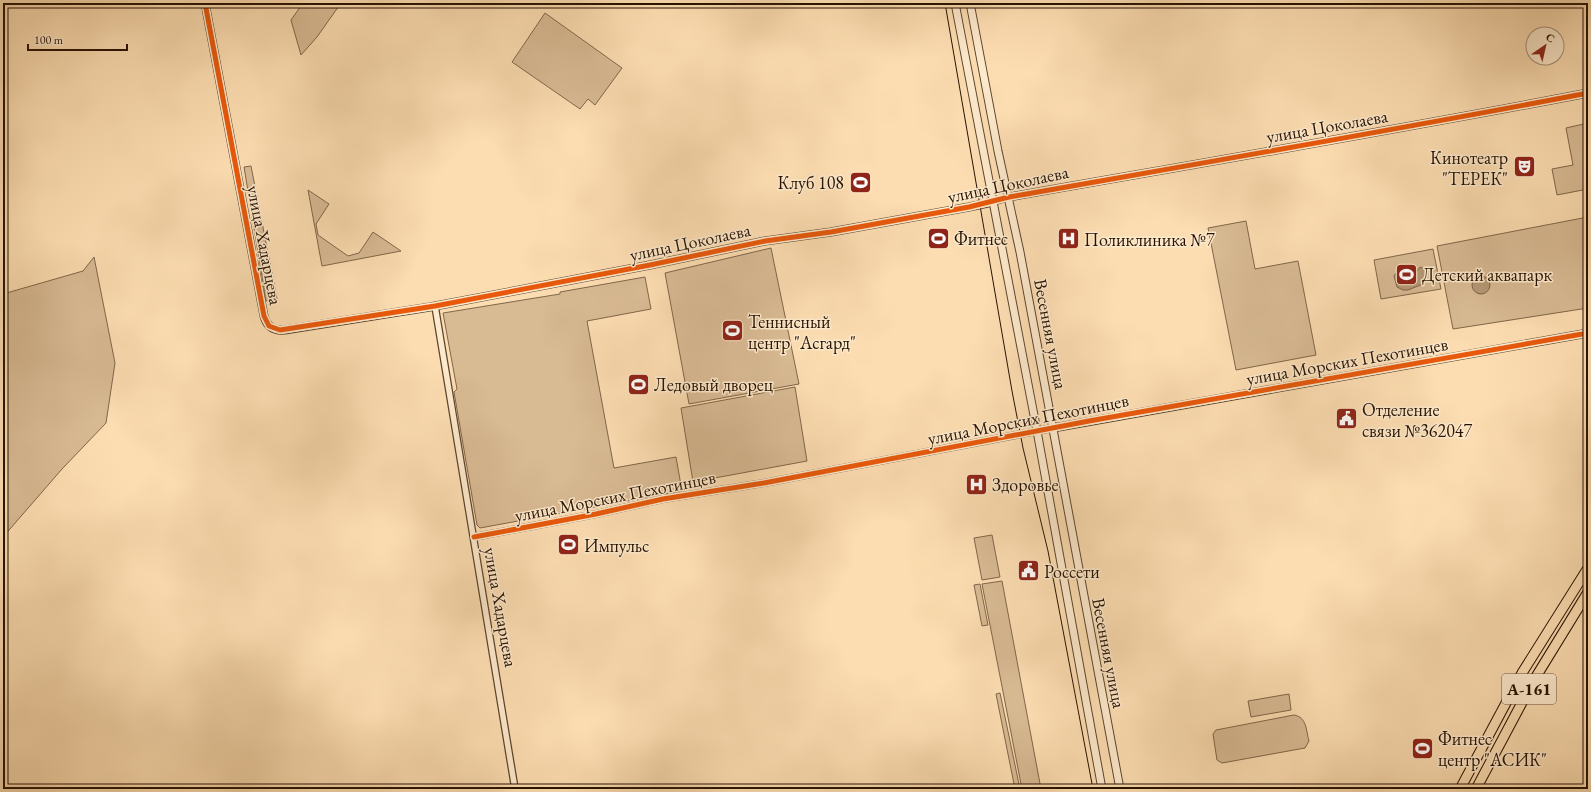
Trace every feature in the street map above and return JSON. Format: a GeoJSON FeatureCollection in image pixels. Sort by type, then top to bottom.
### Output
{"type":"FeatureCollection","features":[{"type":"Feature","properties":{"kind":"highway","name":"А-161"},"geometry":{"type":"LineString","coordinates":[[1460,789],[1522,673],[1588,568]]}},
{"type":"Feature","properties":{"kind":"highway","name":"А-161"},"geometry":{"type":"LineString","coordinates":[[1476,789],[1534,680],[1588,592]]}},
{"type":"Feature","properties":{"kind":"street","name":"улица Хадарцева"},"geometry":{"type":"LineString","coordinates":[[205,3],[265,322],[269,326],[280,330],[435,306],[515,789]]}},
{"type":"Feature","properties":{"kind":"street","name":"Весенняя улица"},"geometry":{"type":"LineString","coordinates":[[955,3],[1037,431],[1102,789]]}},
{"type":"Feature","properties":{"kind":"street","name":"Весенняя улица"},"geometry":{"type":"LineString","coordinates":[[970,3],[998,151],[1009,197],[1120,789]]}},
{"type":"Feature","properties":{"kind":"street","name":"улица Цоколаева"},"geometry":{"type":"LineString","coordinates":[[435,306],[650,265],[765,241],[831,232],[969,207],[1009,197],[1352,135],[1428,123],[1588,93]]}},
{"type":"Feature","properties":{"kind":"street","name":"улица Морских Пехотинцев"},"geometry":{"type":"LineString","coordinates":[[474,537],[596,514],[670,497],[764,483],[1053,428],[1588,333]]}},
{"type":"Feature","properties":{"kind":"shaded area"},"geometry":{"type":"Polygon","coordinates":[[[303,3],[341,3],[317,37],[301,55],[291,20],[303,3]]]}},
{"type":"Feature","properties":{"kind":"shaded area"},"geometry":{"type":"Polygon","coordinates":[[[545,13],[622,68],[595,105],[588,99],[580,109],[512,62],[545,13]]]}},
{"type":"Feature","properties":{"kind":"shaded area"},"geometry":{"type":"Polygon","coordinates":[[[1588,123],[1588,189],[1557,195],[1552,169],[1573,165],[1566,128],[1588,123]]]}},
{"type":"Feature","properties":{"kind":"shaded area"},"geometry":{"type":"Polygon","coordinates":[[[251,166],[277,299],[266,301],[244,167],[251,166]]]}},
{"type":"Feature","properties":{"kind":"shaded area"},"geometry":{"type":"Polygon","coordinates":[[[308,190],[329,204],[316,224],[318,235],[348,256],[359,253],[373,232],[401,251],[322,266],[308,190]]]}},
{"type":"Feature","properties":{"kind":"shaded area"},"geometry":{"type":"Polygon","coordinates":[[[1588,217],[1588,308],[1453,329],[1437,246],[1588,217]]]}},
{"type":"Feature","properties":{"kind":"shaded area"},"geometry":{"type":"Polygon","coordinates":[[[1246,221],[1255,269],[1298,261],[1316,355],[1236,370],[1208,228],[1246,221]]]}},
{"type":"Feature","properties":{"kind":"shaded area","name":"Теннисный центр \"Асгард\""},"geometry":{"type":"Polygon","coordinates":[[[771,248],[799,384],[689,404],[665,273],[771,248]]]}},
{"type":"Feature","properties":{"kind":"shaded area","name":"Детский аквапарк"},"geometry":{"type":"Polygon","coordinates":[[[1433,249],[1441,289],[1381,299],[1374,260],[1433,249]]]}},
{"type":"Feature","properties":{"kind":"shaded area"},"geometry":{"type":"Polygon","coordinates":[[[94,257],[115,363],[106,423],[62,469],[3,537],[3,294],[83,271],[94,257]]]}},
{"type":"Feature","properties":{"kind":"shaded area"},"geometry":{"type":"Polygon","coordinates":[[[1401,266],[1403,268],[1402,274],[1408,277],[1414,275],[1420,267],[1425,269],[1427,275],[1423,284],[1408,290],[1403,290],[1397,287],[1394,276],[1401,266]]]}},
{"type":"Feature","properties":{"kind":"shaded area"},"geometry":{"type":"Polygon","coordinates":[[[1481,276],[1488,278],[1490,285],[1488,292],[1481,294],[1474,292],[1472,285],[1474,278],[1481,276]]]}},
{"type":"Feature","properties":{"kind":"shaded area"},"geometry":{"type":"Polygon","coordinates":[[[645,277],[651,309],[587,321],[614,468],[676,457],[682,491],[480,528],[477,525],[454,392],[457,389],[443,313],[560,294],[560,292],[645,277]]]}},
{"type":"Feature","properties":{"kind":"shaded area"},"geometry":{"type":"Polygon","coordinates":[[[795,387],[807,461],[693,482],[681,408],[795,387]]]}},
{"type":"Feature","properties":{"kind":"shaded area"},"geometry":{"type":"Polygon","coordinates":[[[992,535],[1000,577],[982,580],[974,538],[992,535]]]}},
{"type":"Feature","properties":{"kind":"shaded area"},"geometry":{"type":"Polygon","coordinates":[[[1002,581],[1041,789],[1022,789],[982,584],[1002,581]]]}},
{"type":"Feature","properties":{"kind":"shaded area"},"geometry":{"type":"Polygon","coordinates":[[[980,584],[988,625],[982,626],[974,585],[980,584]]]}},
{"type":"Feature","properties":{"kind":"shaded area"},"geometry":{"type":"Polygon","coordinates":[[[1000,693],[1020,789],[1015,789],[996,694],[1000,693]]]}},
{"type":"Feature","properties":{"kind":"shaded area"},"geometry":{"type":"Polygon","coordinates":[[[1289,694],[1291,710],[1251,717],[1248,701],[1289,694]]]}},
{"type":"Feature","properties":{"kind":"shaded area"},"geometry":{"type":"Polygon","coordinates":[[[1294,715],[1298,716],[1304,721],[1309,741],[1305,748],[1222,763],[1217,760],[1213,734],[1216,730],[1294,715]]]}},
{"type":"Feature","properties":{"kind":"tram line"},"geometry":{"type":"LineString","coordinates":[[945,3],[1012,391],[1023,448],[1048,551],[1093,789]]}},
{"type":"Feature","properties":{"kind":"cycle path"},"geometry":{"type":"LineString","coordinates":[[205,3],[264,316],[269,326],[280,330],[435,306],[650,265],[765,241],[831,232],[969,207],[1009,197],[1588,93]]}},
{"type":"Feature","properties":{"kind":"cycle path"},"geometry":{"type":"LineString","coordinates":[[474,537],[596,514],[663,499],[764,483],[1089,421],[1588,333]]}},
{"type":"Feature","properties":{"kind":"place","name":"Кинотеатр \"ТЕРЕК\""},"geometry":{"type":"Point","coordinates":[1524,167]}},
{"type":"Feature","properties":{"kind":"place","name":"Клуб 108"},"geometry":{"type":"Point","coordinates":[860,182]}},
{"type":"Feature","properties":{"kind":"place","name":"Фитнес"},"geometry":{"type":"Point","coordinates":[938,238]}},
{"type":"Feature","properties":{"kind":"place","name":"Поликлиника №7"},"geometry":{"type":"Point","coordinates":[1068,239]}},
{"type":"Feature","properties":{"kind":"place","name":"Детский аквапарк"},"geometry":{"type":"Point","coordinates":[1407,274]}},
{"type":"Feature","properties":{"kind":"place","name":"Теннисный центр \"Асгард\""},"geometry":{"type":"Point","coordinates":[732,331]}},
{"type":"Feature","properties":{"kind":"place","name":"Ледовый дворец"},"geometry":{"type":"Point","coordinates":[638,384]}},
{"type":"Feature","properties":{"kind":"place","name":"Отделение связи №362047"},"geometry":{"type":"Point","coordinates":[1346,419]}},
{"type":"Feature","properties":{"kind":"place","name":"Здоровье"},"geometry":{"type":"Point","coordinates":[977,484]}},
{"type":"Feature","properties":{"kind":"place","name":"Импульс"},"geometry":{"type":"Point","coordinates":[569,545]}},
{"type":"Feature","properties":{"kind":"place","name":"Россети"},"geometry":{"type":"Point","coordinates":[1028,571]}},
{"type":"Feature","properties":{"kind":"place","name":"Фитнес центр \"АСИК\""},"geometry":{"type":"Point","coordinates":[1422,748]}}]}
